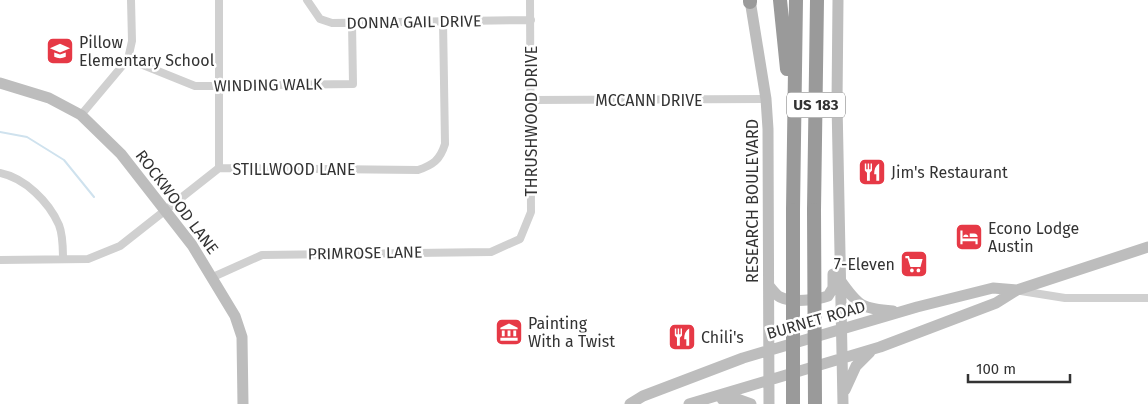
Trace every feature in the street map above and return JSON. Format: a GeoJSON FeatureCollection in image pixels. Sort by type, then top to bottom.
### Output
{"type":"FeatureCollection","features":[{"type":"Feature","properties":{"kind":"highway"},"geometry":{"type":"LineString","coordinates":[[780,0],[793,110]]}},
{"type":"Feature","properties":{"kind":"highway","name":"US 183"},"geometry":{"type":"LineString","coordinates":[[793,404],[792,210],[796,0]]}},
{"type":"Feature","properties":{"kind":"highway","name":"US 183"},"geometry":{"type":"LineString","coordinates":[[815,404],[814,210],[817,0]]}},
{"type":"Feature","properties":{"kind":"main road"},"geometry":{"type":"LineString","coordinates":[[838,0],[837,103],[843,400]]}},
{"type":"Feature","properties":{"kind":"main road","name":"RESEARCH BOULEVARD"},"geometry":{"type":"LineString","coordinates":[[750,1],[766,99],[769,156],[769,404]]}},
{"type":"Feature","properties":{"kind":"main road","name":"ROCKWOOD LANE"},"geometry":{"type":"LineString","coordinates":[[0,83],[49,98],[81,115],[121,154],[192,245],[235,316],[242,337],[243,404]]}},
{"type":"Feature","properties":{"kind":"main road"},"geometry":{"type":"LineString","coordinates":[[769,286],[779,297],[788,300],[828,296],[832,288],[832,240],[840,228]]}},
{"type":"Feature","properties":{"kind":"main road","name":"BURNET ROAD"},"geometry":{"type":"LineString","coordinates":[[689,404],[843,360],[996,303],[1017,290],[1148,247]]}},
{"type":"Feature","properties":{"kind":"main road"},"geometry":{"type":"LineString","coordinates":[[840,279],[861,306],[870,310],[902,311]]}},
{"type":"Feature","properties":{"kind":"main road","name":"BURNET ROAD"},"geometry":{"type":"LineString","coordinates":[[630,404],[643,396],[768,351],[902,311],[992,288],[1017,290]]}},
{"type":"Feature","properties":{"kind":"main road"},"geometry":{"type":"LineString","coordinates":[[843,400],[856,366],[872,350]]}},
{"type":"Feature","properties":{"kind":"main road"},"geometry":{"type":"LineString","coordinates":[[710,398],[737,399],[752,404]]}},
{"type":"Feature","properties":{"kind":"street"},"geometry":{"type":"LineString","coordinates":[[81,115],[128,59],[132,41],[131,0]]}},
{"type":"Feature","properties":{"kind":"street"},"geometry":{"type":"LineString","coordinates":[[219,168],[220,0]]}},
{"type":"Feature","properties":{"kind":"street","name":"DONNA GAIL DRIVE"},"geometry":{"type":"LineString","coordinates":[[307,0],[320,19],[332,23],[531,20]]}},
{"type":"Feature","properties":{"kind":"street","name":"THRUSHWOOD DRIVE"},"geometry":{"type":"LineString","coordinates":[[520,239],[531,212],[530,0]]}},
{"type":"Feature","properties":{"kind":"street","name":"STILLWOOD LANE"},"geometry":{"type":"LineString","coordinates":[[0,260],[88,259],[107,253],[120,246],[219,168],[418,170],[436,162],[445,144],[443,21]]}},
{"type":"Feature","properties":{"kind":"street","name":"WINDING WALK"},"geometry":{"type":"LineString","coordinates":[[128,59],[195,86],[353,84],[352,23]]}},
{"type":"Feature","properties":{"kind":"street","name":"MCCANN DRIVE"},"geometry":{"type":"LineString","coordinates":[[531,100],[766,99]]}},
{"type":"Feature","properties":{"kind":"street"},"geometry":{"type":"LineString","coordinates":[[0,173],[17,179],[28,186],[53,213],[60,226],[63,259]]}},
{"type":"Feature","properties":{"kind":"street","name":"PRIMROSE LANE"},"geometry":{"type":"LineString","coordinates":[[212,278],[262,255],[491,252],[520,239]]}},
{"type":"Feature","properties":{"kind":"street"},"geometry":{"type":"LineString","coordinates":[[1017,290],[1065,298],[1148,298]]}},
{"type":"Feature","properties":{"kind":"waterway"},"geometry":{"type":"LineString","coordinates":[[0,132],[27,137],[64,160],[94,197]]}},
{"type":"Feature","properties":{"kind":"place","name":"Pillow Elementary School"},"geometry":{"type":"Point","coordinates":[60,51]}},
{"type":"Feature","properties":{"kind":"place","name":"Jim's Restaurant"},"geometry":{"type":"Point","coordinates":[872,172]}},
{"type":"Feature","properties":{"kind":"place","name":"Econo Lodge Austin"},"geometry":{"type":"Point","coordinates":[969,237]}},
{"type":"Feature","properties":{"kind":"place","name":"7-Eleven"},"geometry":{"type":"Point","coordinates":[914,264]}},
{"type":"Feature","properties":{"kind":"place","name":"Painting With a Twist"},"geometry":{"type":"Point","coordinates":[509,332]}},
{"type":"Feature","properties":{"kind":"place","name":"Chili's"},"geometry":{"type":"Point","coordinates":[682,337]}}]}
